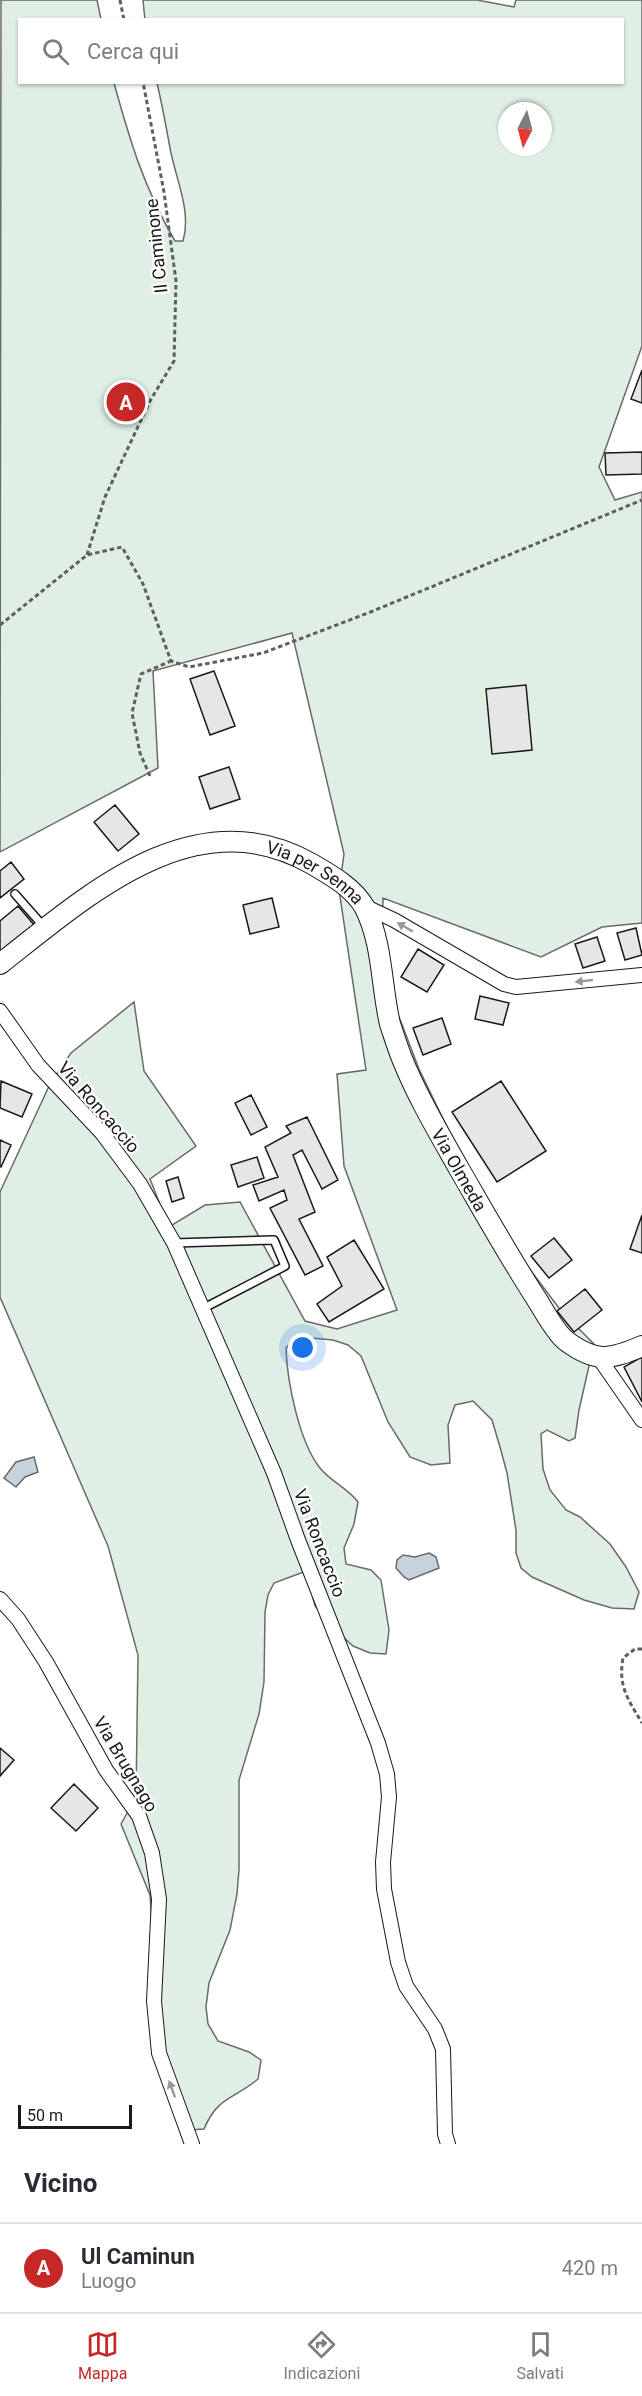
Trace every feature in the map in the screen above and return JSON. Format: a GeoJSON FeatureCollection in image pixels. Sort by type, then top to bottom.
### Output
{"type":"FeatureCollection","features":[{"type":"Feature","properties":{"kind":"street","name":"Via per Senna"},"geometry":{"type":"LineString","coordinates":[[0,964],[76,904],[128,872],[155,858],[205,842],[266,844],[292,853],[350,889],[364,906],[504,984],[516,987],[642,975]]}},
{"type":"Feature","properties":{"kind":"street","name":"Via Olmeda"},"geometry":{"type":"LineString","coordinates":[[364,906],[376,942],[390,1024],[403,1061],[418,1093],[510,1257],[563,1339],[599,1358]]}},
{"type":"Feature","properties":{"kind":"street","name":"Via Roncaccio"},"geometry":{"type":"LineString","coordinates":[[0,1011],[39,1065],[102,1133],[140,1184],[174,1243],[274,1473],[387,1774],[389,1797],[383,1862],[384,1889],[406,1986],[435,2029],[444,2049],[445,2134],[448,2144]]}},
{"type":"Feature","properties":{"kind":"street"},"geometry":{"type":"LineString","coordinates":[[599,1358],[616,1357],[642,1346]]}},
{"type":"Feature","properties":{"kind":"street"},"geometry":{"type":"LineString","coordinates":[[599,1358],[642,1420]]}},
{"type":"Feature","properties":{"kind":"street","name":"Via Brugnago"},"geometry":{"type":"LineString","coordinates":[[0,1599],[18,1619],[46,1662],[106,1770],[139,1816],[152,1853],[159,1899],[154,2001],[159,2053],[192,2144]]}},
{"type":"Feature","properties":{"kind":"lane"},"geometry":{"type":"LineString","coordinates":[[15,894],[46,928]]}},
{"type":"Feature","properties":{"kind":"lane"},"geometry":{"type":"LineString","coordinates":[[174,1243],[274,1240],[285,1266],[204,1308]]}},
{"type":"Feature","properties":{"kind":"path"},"geometry":{"type":"LineString","coordinates":[[120,0],[124,18]]}},
{"type":"Feature","properties":{"kind":"path","name":"Il Caminone"},"geometry":{"type":"LineString","coordinates":[[87,555],[105,496],[150,401],[174,361],[176,281],[164,192],[143,84]]}},
{"type":"Feature","properties":{"kind":"path"},"geometry":{"type":"LineString","coordinates":[[150,776],[140,753],[132,713],[141,674],[171,661],[189,667],[263,653],[642,500]]}},
{"type":"Feature","properties":{"kind":"path"},"geometry":{"type":"LineString","coordinates":[[0,625],[87,555],[122,547],[143,584],[171,661]]}},
{"type":"Feature","properties":{"kind":"path"},"geometry":{"type":"LineString","coordinates":[[642,1649],[635,1649],[623,1658],[620,1674],[622,1687],[642,1723]]}},
{"type":"Feature","properties":{"kind":"green space"},"geometry":{"type":"Polygon","coordinates":[[[1,0],[97,0],[101,18],[18,18],[18,84],[114,84],[146,183],[175,241],[183,241],[184,206],[157,84],[624,84],[624,18],[145,18],[143,0],[477,0],[514,7],[516,0],[642,0],[642,346],[599,467],[615,500],[642,492],[642,923],[602,927],[541,957],[383,898],[382,942],[386,983],[419,1069],[447,1127],[516,1251],[562,1312],[594,1344],[575,1438],[569,1441],[547,1430],[541,1434],[543,1469],[550,1490],[566,1510],[580,1517],[610,1544],[626,1567],[639,1592],[634,1609],[612,1608],[584,1600],[532,1577],[521,1568],[516,1553],[516,1530],[507,1473],[500,1447],[492,1420],[473,1401],[455,1405],[448,1425],[450,1463],[431,1465],[410,1457],[388,1422],[361,1356],[348,1345],[333,1340],[300,1337],[286,1348],[295,1411],[306,1443],[320,1468],[358,1502],[354,1524],[344,1548],[346,1564],[371,1570],[381,1580],[389,1630],[386,1654],[370,1653],[353,1646],[315,1606],[306,1571],[274,1583],[268,1595],[265,1612],[264,1682],[259,1714],[239,1780],[237,1894],[230,1930],[209,1983],[206,2007],[208,2024],[218,2041],[249,2052],[261,2060],[258,2079],[221,2104],[209,2118],[204,2129],[189,2130],[179,2120],[163,2082],[150,1895],[121,1824],[136,1797],[138,1655],[108,1546],[0,1297],[0,1192],[50,1084],[71,1053],[134,1002],[144,1071],[196,1146],[150,1179],[169,1227],[205,1205],[240,1202],[305,1321],[337,1329],[397,1310],[344,1166],[337,1074],[366,1070],[339,890],[344,854],[292,633],[153,671],[158,768],[0,852],[1,0]]]}},
{"type":"Feature","properties":{"kind":"shaded area"},"geometry":{"type":"Polygon","coordinates":[[[34,1457],[38,1472],[25,1477],[16,1487],[4,1478],[16,1462],[34,1457]]]}},
{"type":"Feature","properties":{"kind":"shaded area"},"geometry":{"type":"Polygon","coordinates":[[[429,1553],[436,1557],[439,1568],[409,1580],[396,1568],[397,1560],[403,1555],[415,1557],[429,1553]]]}},
{"type":"Feature","properties":{"kind":"building"},"geometry":{"type":"Polygon","coordinates":[[[642,370],[642,403],[631,399],[642,370]]]}},
{"type":"Feature","properties":{"kind":"building"},"geometry":{"type":"Polygon","coordinates":[[[642,452],[642,474],[606,475],[605,453],[642,452]]]}},
{"type":"Feature","properties":{"kind":"building"},"geometry":{"type":"Polygon","coordinates":[[[214,671],[235,726],[210,735],[190,679],[214,671]]]}},
{"type":"Feature","properties":{"kind":"building"},"geometry":{"type":"Polygon","coordinates":[[[526,685],[532,750],[492,754],[486,689],[526,685]]]}},
{"type":"Feature","properties":{"kind":"building"},"geometry":{"type":"Polygon","coordinates":[[[229,767],[240,799],[210,809],[199,777],[229,767]]]}},
{"type":"Feature","properties":{"kind":"building"},"geometry":{"type":"Polygon","coordinates":[[[115,805],[139,834],[118,851],[94,822],[115,805]]]}},
{"type":"Feature","properties":{"kind":"building"},"geometry":{"type":"Polygon","coordinates":[[[11,862],[24,879],[0,898],[0,871],[11,862]]]}},
{"type":"Feature","properties":{"kind":"building"},"geometry":{"type":"Polygon","coordinates":[[[272,898],[279,927],[250,934],[243,905],[272,898]]]}},
{"type":"Feature","properties":{"kind":"building"},"geometry":{"type":"Polygon","coordinates":[[[18,906],[35,926],[2,954],[0,951],[0,921],[18,906]]]}},
{"type":"Feature","properties":{"kind":"building"},"geometry":{"type":"Polygon","coordinates":[[[636,928],[642,955],[625,960],[617,933],[636,928]]]}},
{"type":"Feature","properties":{"kind":"building"},"geometry":{"type":"Polygon","coordinates":[[[597,937],[605,961],[583,968],[575,944],[597,937]]]}},
{"type":"Feature","properties":{"kind":"building"},"geometry":{"type":"Polygon","coordinates":[[[418,949],[444,965],[427,992],[401,977],[418,949]]]}},
{"type":"Feature","properties":{"kind":"building"},"geometry":{"type":"Polygon","coordinates":[[[480,996],[509,1003],[503,1025],[475,1019],[480,996]]]}},
{"type":"Feature","properties":{"kind":"building"},"geometry":{"type":"Polygon","coordinates":[[[442,1018],[451,1044],[423,1055],[413,1028],[442,1018]]]}},
{"type":"Feature","properties":{"kind":"building"},"geometry":{"type":"Polygon","coordinates":[[[1,1081],[32,1094],[22,1117],[0,1108],[1,1081]]]}},
{"type":"Feature","properties":{"kind":"building"},"geometry":{"type":"Polygon","coordinates":[[[501,1081],[546,1151],[497,1182],[452,1112],[501,1081]]]}},
{"type":"Feature","properties":{"kind":"building"},"geometry":{"type":"Polygon","coordinates":[[[251,1095],[267,1127],[251,1135],[235,1103],[251,1095]]]}},
{"type":"Feature","properties":{"kind":"building"},"geometry":{"type":"Polygon","coordinates":[[[307,1117],[338,1180],[322,1189],[302,1150],[293,1155],[315,1212],[299,1219],[323,1266],[305,1275],[270,1208],[287,1200],[284,1190],[259,1201],[253,1185],[278,1177],[265,1147],[291,1133],[286,1126],[307,1117]]]}},
{"type":"Feature","properties":{"kind":"building"},"geometry":{"type":"Polygon","coordinates":[[[0,1140],[11,1145],[1,1167],[0,1166],[0,1140]]]}},
{"type":"Feature","properties":{"kind":"building"},"geometry":{"type":"Polygon","coordinates":[[[257,1157],[264,1178],[238,1187],[231,1165],[257,1157]]]}},
{"type":"Feature","properties":{"kind":"building"},"geometry":{"type":"Polygon","coordinates":[[[178,1177],[184,1198],[172,1202],[166,1181],[178,1177]]]}},
{"type":"Feature","properties":{"kind":"building"},"geometry":{"type":"Polygon","coordinates":[[[642,1215],[642,1253],[630,1249],[642,1215]]]}},
{"type":"Feature","properties":{"kind":"building"},"geometry":{"type":"Polygon","coordinates":[[[554,1238],[572,1260],[549,1278],[531,1256],[554,1238]]]}},
{"type":"Feature","properties":{"kind":"building"},"geometry":{"type":"Polygon","coordinates":[[[354,1240],[384,1289],[329,1322],[317,1304],[342,1286],[327,1257],[354,1240]]]}},
{"type":"Feature","properties":{"kind":"building"},"geometry":{"type":"Polygon","coordinates":[[[585,1289],[602,1310],[574,1332],[557,1311],[585,1289]]]}},
{"type":"Feature","properties":{"kind":"building"},"geometry":{"type":"Polygon","coordinates":[[[642,1357],[642,1402],[624,1367],[642,1357]]]}},
{"type":"Feature","properties":{"kind":"building"},"geometry":{"type":"Polygon","coordinates":[[[0,1748],[14,1760],[0,1776],[0,1748]]]}},
{"type":"Feature","properties":{"kind":"building"},"geometry":{"type":"Polygon","coordinates":[[[74,1784],[98,1808],[76,1831],[51,1808],[74,1784]]]}},
{"type":"Feature","properties":{"kind":"place","name":"Ul Caminun"},"geometry":{"type":"Point","coordinates":[126,402]}}]}
